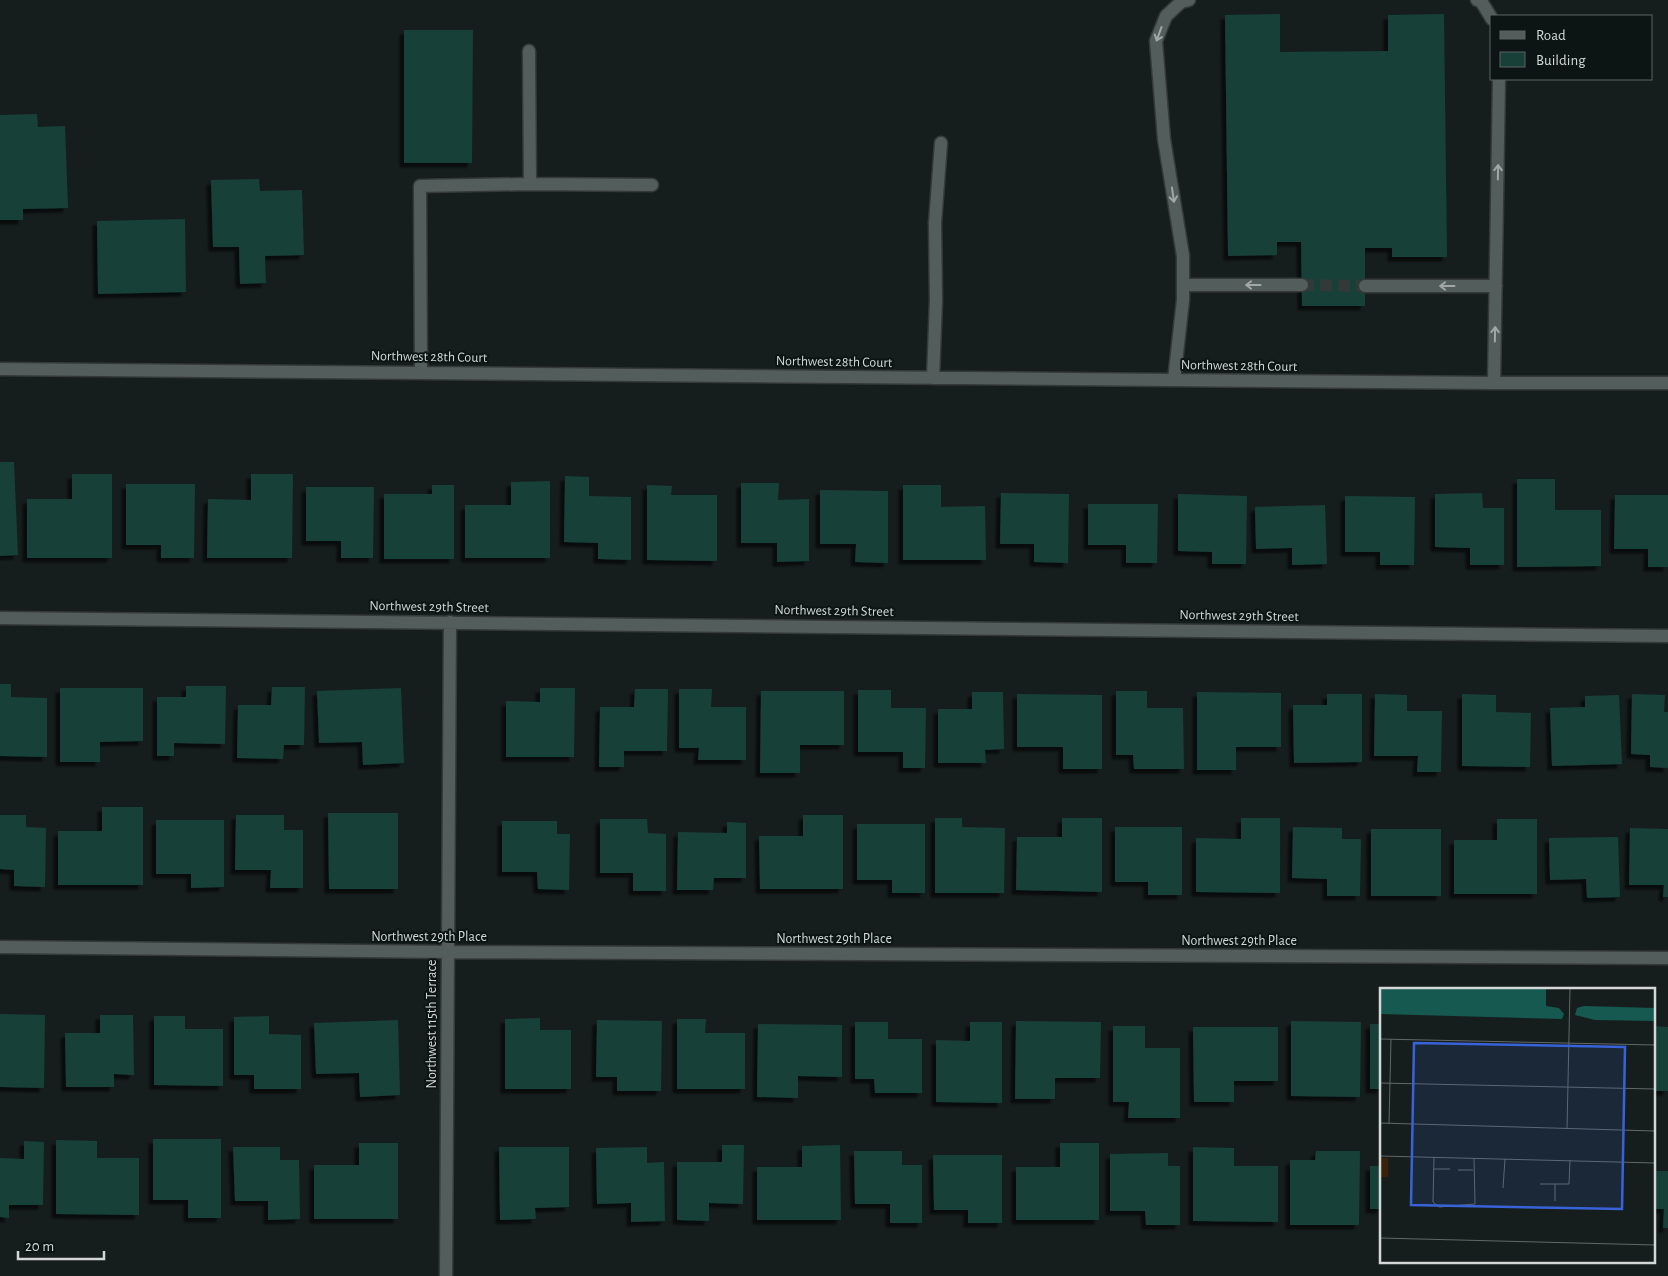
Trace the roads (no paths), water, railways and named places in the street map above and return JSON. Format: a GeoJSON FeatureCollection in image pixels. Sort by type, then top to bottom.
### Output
{"type":"FeatureCollection","features":[{"type":"Feature","properties":{"kind":"street"},"geometry":{"type":"LineString","coordinates":[[1174,380],[1184,285],[1183,256],[1164,139],[1156,41],[1166,16],[1181,2],[1189,0]]}},
{"type":"Feature","properties":{"kind":"street"},"geometry":{"type":"LineString","coordinates":[[1477,0],[1481,1],[1490,16]]}},
{"type":"Feature","properties":{"kind":"street"},"geometry":{"type":"LineString","coordinates":[[529,51],[530,184]]}},
{"type":"Feature","properties":{"kind":"street"},"geometry":{"type":"LineString","coordinates":[[1494,383],[1499,80]]}},
{"type":"Feature","properties":{"kind":"street"},"geometry":{"type":"LineString","coordinates":[[933,378],[936,300],[935,223],[940,143]]}},
{"type":"Feature","properties":{"kind":"street"},"geometry":{"type":"LineString","coordinates":[[421,372],[420,186],[530,184],[652,185]]}},
{"type":"Feature","properties":{"kind":"street"},"geometry":{"type":"LineString","coordinates":[[1184,285],[1302,285]]}},
{"type":"Feature","properties":{"kind":"street"},"geometry":{"type":"LineString","coordinates":[[1365,286],[1496,286]]}},
{"type":"Feature","properties":{"kind":"street","name":"Northwest 28th Court"},"geometry":{"type":"LineString","coordinates":[[0,369],[1668,383]]}},
{"type":"Feature","properties":{"kind":"street","name":"Northwest 29th Street"},"geometry":{"type":"LineString","coordinates":[[0,618],[1668,636]]}},
{"type":"Feature","properties":{"kind":"street","name":"Northwest 115th Terrace"},"geometry":{"type":"LineString","coordinates":[[446,1276],[450,622]]}},
{"type":"Feature","properties":{"kind":"street","name":"Northwest 29th Place"},"geometry":{"type":"LineString","coordinates":[[0,948],[1668,958]]}},
{"type":"Feature","properties":{"kind":"tunnel"},"geometry":{"type":"LineString","coordinates":[[1302,285],[1365,286]]}}]}
